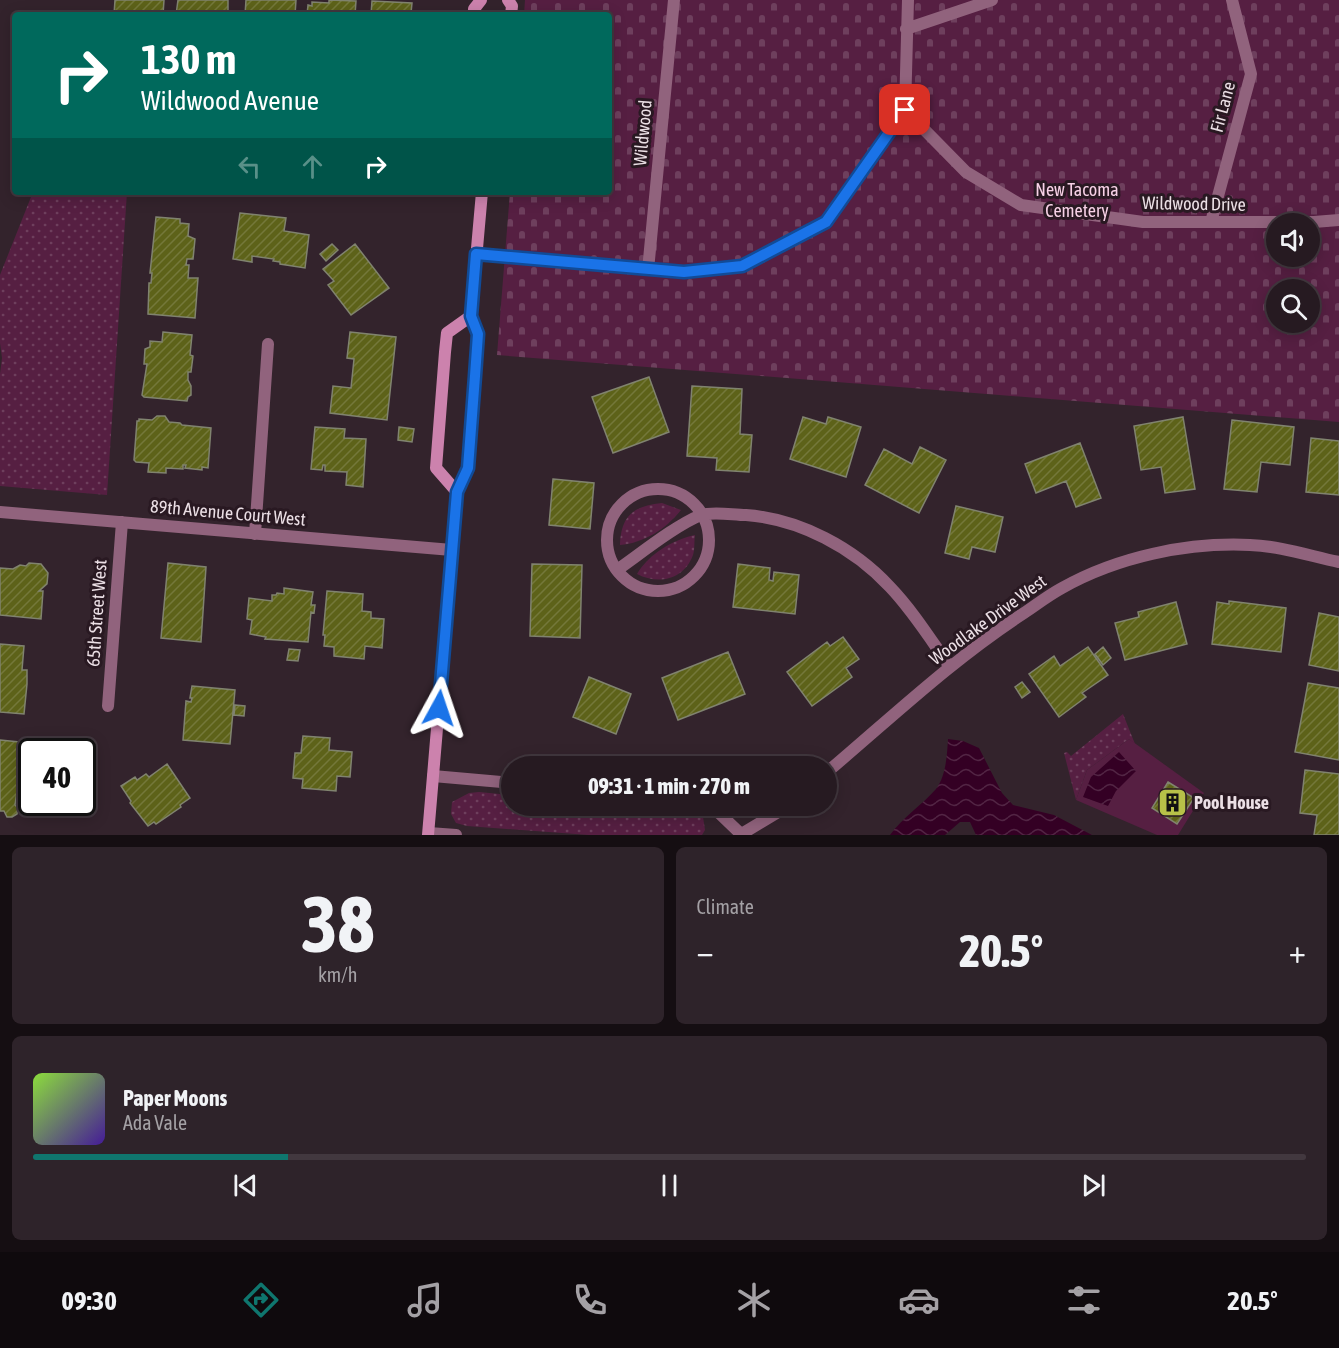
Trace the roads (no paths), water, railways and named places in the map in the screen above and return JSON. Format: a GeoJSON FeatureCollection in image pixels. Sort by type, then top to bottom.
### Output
{"type":"FeatureCollection","features":[{"type":"Feature","properties":{"kind":"street"},"geometry":{"type":"LineString","coordinates":[[474,12],[482,0]]}},
{"type":"Feature","properties":{"kind":"street","name":"Wildwood"},"geometry":{"type":"LineString","coordinates":[[648,270],[674,0]]}},
{"type":"Feature","properties":{"kind":"street"},"geometry":{"type":"LineString","coordinates":[[476,254],[684,272],[742,266],[826,222],[905,110],[908,0]]}},
{"type":"Feature","properties":{"kind":"street"},"geometry":{"type":"LineString","coordinates":[[906,29],[992,0]]}},
{"type":"Feature","properties":{"kind":"street","name":"Fir Lane"},"geometry":{"type":"LineString","coordinates":[[1211,222],[1251,74],[1232,0]]}},
{"type":"Feature","properties":{"kind":"street","name":"Wildwood Drive"},"geometry":{"type":"LineString","coordinates":[[905,110],[966,172],[1021,205],[1143,222],[1339,220]]}},
{"type":"Feature","properties":{"kind":"street"},"geometry":{"type":"LineString","coordinates":[[456,835],[428,834],[457,492],[468,468],[478,334],[471,316],[482,195]]}},
{"type":"Feature","properties":{"kind":"street"},"geometry":{"type":"LineString","coordinates":[[457,492],[436,468],[447,333],[471,316]]}},
{"type":"Feature","properties":{"kind":"street"},"geometry":{"type":"LineString","coordinates":[[255,534],[268,344]]}},
{"type":"Feature","properties":{"kind":"street"},"geometry":{"type":"LineString","coordinates":[[662,489],[678,493],[692,502],[702,515],[708,531],[708,548],[703,564],[692,578],[678,587],[662,591],[645,589],[629,582],[617,570],[608,547],[610,523],[618,508],[631,497],[645,490],[662,489]]}},
{"type":"Feature","properties":{"kind":"street","name":"89th Avenue Court West"},"geometry":{"type":"LineString","coordinates":[[0,512],[452,550]]}},
{"type":"Feature","properties":{"kind":"street"},"geometry":{"type":"LineString","coordinates":[[617,570],[672,532],[702,515],[757,516],[799,526],[831,541],[864,562],[891,587],[950,667]]}},
{"type":"Feature","properties":{"kind":"street","name":"65th Street West"},"geometry":{"type":"LineString","coordinates":[[108,706],[122,522]]}},
{"type":"Feature","properties":{"kind":"street","name":"Woodlake Drive West"},"geometry":{"type":"LineString","coordinates":[[837,764],[950,667],[997,631],[1062,588],[1101,570],[1135,559],[1208,545],[1251,545],[1339,562]]}},
{"type":"Feature","properties":{"kind":"street"},"geometry":{"type":"LineString","coordinates":[[434,776],[501,782]]}},
{"type":"Feature","properties":{"kind":"street"},"geometry":{"type":"LineString","coordinates":[[722,816],[741,835],[772,816]]}},
{"type":"Feature","properties":{"kind":"water"},"geometry":{"type":"Polygon","coordinates":[[[948,739],[963,741],[979,748],[1002,793],[1013,805],[1054,815],[1092,835],[976,835],[970,822],[960,822],[945,835],[890,835],[936,789],[942,778],[948,739]]]}},
{"type":"Feature","properties":{"kind":"water"},"geometry":{"type":"Polygon","coordinates":[[[1119,752],[1136,771],[1116,791],[1108,806],[1083,797],[1091,777],[1119,752]]]}},
{"type":"Feature","properties":{"kind":"place","name":"Pool House"},"geometry":{"type":"Point","coordinates":[1173,803]}},
{"type":"Feature","properties":{"kind":"park label","name":"New Tacoma Cemetery"},"geometry":{"type":"Point","coordinates":[1077,200]}}]}
